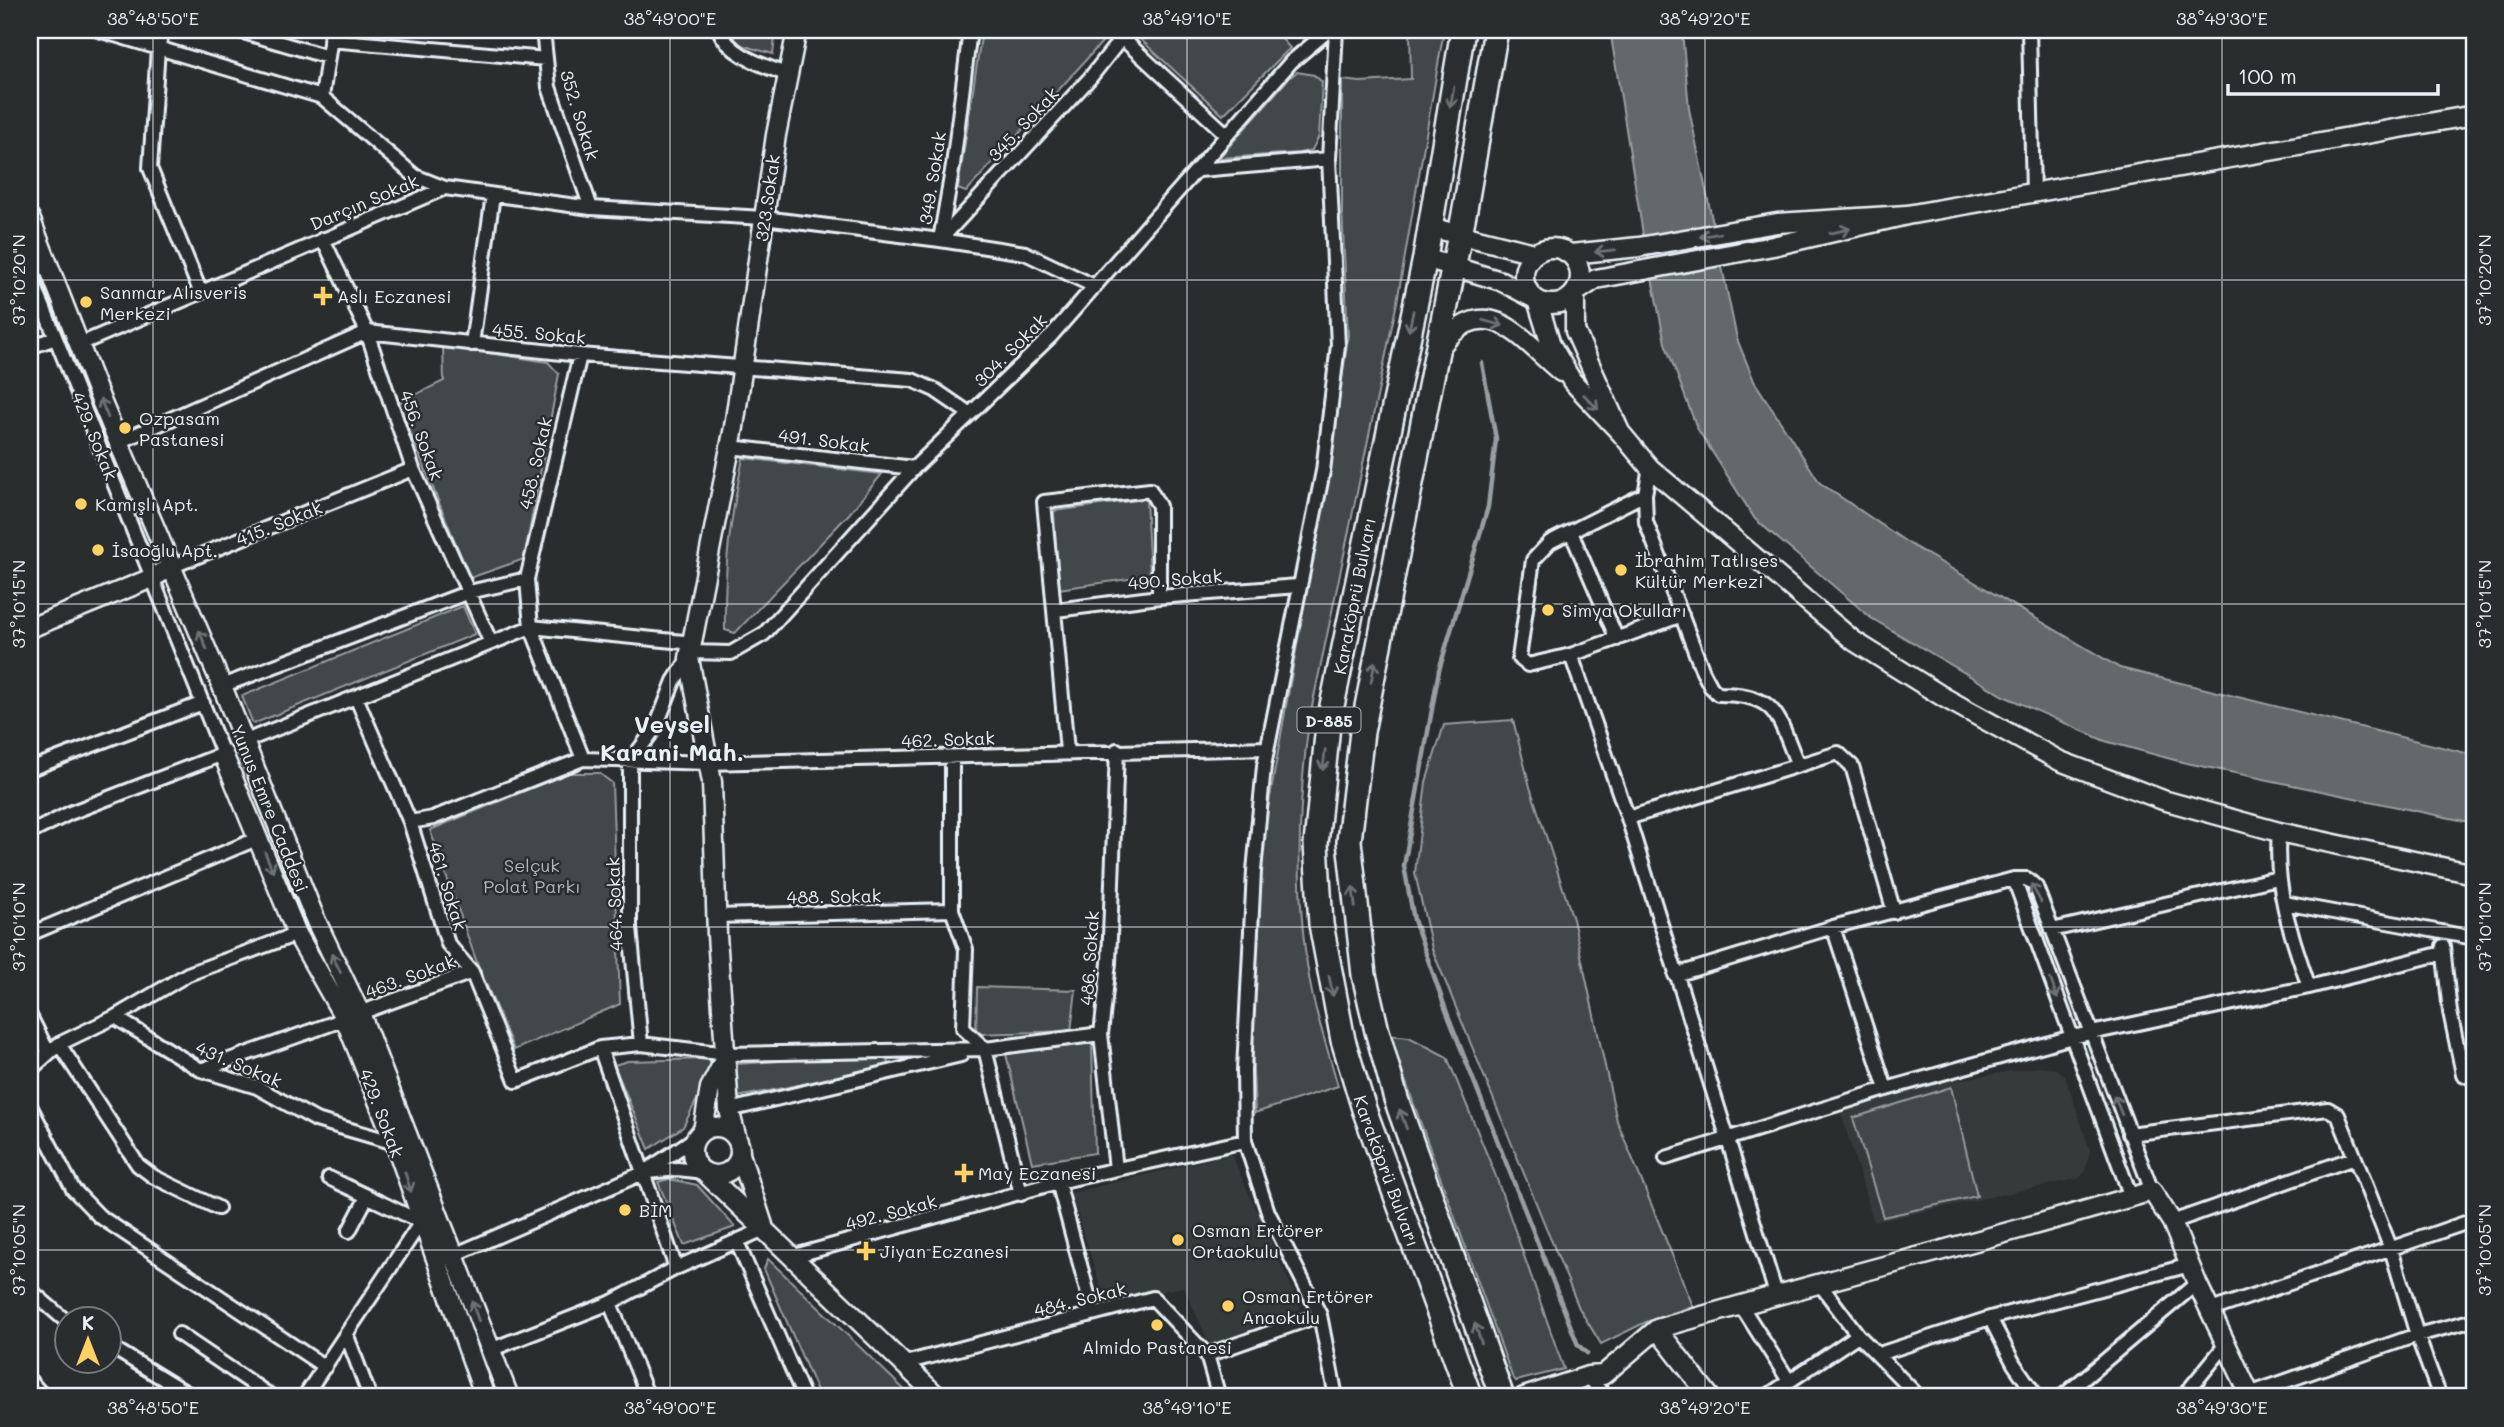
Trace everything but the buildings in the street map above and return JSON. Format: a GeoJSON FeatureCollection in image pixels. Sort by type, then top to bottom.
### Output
{"type":"FeatureCollection","features":[{"type":"Feature","properties":{"kind":"highway","name":"Karaköprü Bulvarı"},"geometry":{"type":"LineString","coordinates":[[1463,30],[1425,258],[1328,725],[1319,795],[1317,882],[1327,965],[1343,1040],[1364,1109],[1470,1397]]}},
{"type":"Feature","properties":{"kind":"highway","name":"Karaköprü Bulvarı"},"geometry":{"type":"LineString","coordinates":[[1496,30],[1438,350],[1362,732],[1349,841],[1364,975],[1377,1031],[1396,1099],[1502,1397]]}},
{"type":"Feature","properties":{"kind":"street"},"geometry":{"type":"LineString","coordinates":[[98,30],[322,97],[415,176],[445,188]]}},
{"type":"Feature","properties":{"kind":"street"},"geometry":{"type":"LineString","coordinates":[[163,30],[158,48],[150,168],[200,291]]}},
{"type":"Feature","properties":{"kind":"street"},"geometry":{"type":"LineString","coordinates":[[237,30],[328,57]]}},
{"type":"Feature","properties":{"kind":"street","name":"352. Sokak"},"geometry":{"type":"LineString","coordinates":[[543,30],[549,87],[591,208]]}},
{"type":"Feature","properties":{"kind":"street"},"geometry":{"type":"LineString","coordinates":[[719,30],[723,40],[744,57],[788,75]]}},
{"type":"Feature","properties":{"kind":"street","name":"323.Sokak"},"geometry":{"type":"LineString","coordinates":[[691,651],[744,368],[764,218],[797,30]]}},
{"type":"Feature","properties":{"kind":"street","name":"349. Sokak"},"geometry":{"type":"LineString","coordinates":[[764,218],[940,240],[953,164],[970,30]]}},
{"type":"Feature","properties":{"kind":"street","name":"304. Sokak"},"geometry":{"type":"LineString","coordinates":[[531,627],[691,651],[731,653],[764,634],[828,567],[914,468],[1050,337],[1199,170],[1225,133],[1291,62],[1329,30]]}},
{"type":"Feature","properties":{"kind":"street"},"geometry":{"type":"LineString","coordinates":[[1336,30],[1329,159],[1338,345],[1324,471],[1298,586],[1267,747],[1254,871],[1244,1070],[1245,1141],[1268,1212],[1320,1315],[1336,1397]]}},
{"type":"Feature","properties":{"kind":"street"},"geometry":{"type":"LineString","coordinates":[[2029,30],[2033,193]]}},
{"type":"Feature","properties":{"kind":"street"},"geometry":{"type":"LineString","coordinates":[[1125,34],[1225,133]]}},
{"type":"Feature","properties":{"kind":"street","name":"345. Sokak"},"geometry":{"type":"LineString","coordinates":[[940,240],[1090,78],[1125,34]]}},
{"type":"Feature","properties":{"kind":"street"},"geometry":{"type":"LineString","coordinates":[[322,97],[331,35],[546,59]]}},
{"type":"Feature","properties":{"kind":"street"},"geometry":{"type":"LineString","coordinates":[[1425,258],[1454,264],[1501,281],[1536,300],[1553,305],[1562,303],[1596,279],[1637,270],[1773,246],[1907,215],[2474,115]]}},
{"type":"Feature","properties":{"kind":"street"},"geometry":{"type":"LineString","coordinates":[[1199,170],[1329,159]]}},
{"type":"Feature","properties":{"kind":"street","name":"Darçın Sokak"},"geometry":{"type":"LineString","coordinates":[[80,344],[445,188],[591,208],[764,218]]}},
{"type":"Feature","properties":{"kind":"street"},"geometry":{"type":"LineString","coordinates":[[472,344],[493,195]]}},
{"type":"Feature","properties":{"kind":"street"},"geometry":{"type":"LineString","coordinates":[[1429,227],[1459,237],[1534,253],[1553,247],[1571,254],[1639,247],[1777,223],[1907,215]]}},
{"type":"Feature","properties":{"kind":"street","name":"Yunus Emre Caddesi"},"geometry":{"type":"LineString","coordinates":[[30,219],[118,442],[222,686],[353,1016],[454,1254],[509,1397]]}},
{"type":"Feature","properties":{"kind":"street","name":"456. Sokak"},"geometry":{"type":"LineString","coordinates":[[323,239],[367,332],[413,469],[491,643]]}},
{"type":"Feature","properties":{"kind":"street"},"geometry":{"type":"LineString","coordinates":[[940,240],[1025,253],[1094,286]]}},
{"type":"Feature","properties":{"kind":"street"},"geometry":{"type":"LineString","coordinates":[[1534,253],[1528,260],[1523,277],[1530,294],[1536,300],[1551,345],[1572,382]]}},
{"type":"Feature","properties":{"kind":"street"},"geometry":{"type":"LineString","coordinates":[[1571,254],[1581,277],[1576,293],[1574,331],[1620,432]]}},
{"type":"Feature","properties":{"kind":"street","name":"429. Sokak"},"geometry":{"type":"LineString","coordinates":[[30,274],[297,934],[353,1016],[421,1222],[485,1397]]}},
{"type":"Feature","properties":{"kind":"street"},"geometry":{"type":"LineString","coordinates":[[1438,350],[1451,332],[1467,320],[1490,320],[1512,330],[1572,382],[1650,468],[1854,641],[1945,698],[2060,761],[2163,800],[2278,832],[2474,874]]}},
{"type":"Feature","properties":{"kind":"street"},"geometry":{"type":"LineString","coordinates":[[118,442],[367,332]]}},
{"type":"Feature","properties":{"kind":"street","name":"455. Sokak"},"geometry":{"type":"LineString","coordinates":[[367,332],[580,355],[912,380],[935,390],[970,414]]}},
{"type":"Feature","properties":{"kind":"street"},"geometry":{"type":"LineString","coordinates":[[30,347],[55,338]]}},
{"type":"Feature","properties":{"kind":"street","name":"458. Sokak"},"geometry":{"type":"LineString","coordinates":[[580,355],[527,579],[531,627],[583,759]]}},
{"type":"Feature","properties":{"kind":"street","name":"491. Sokak"},"geometry":{"type":"LineString","coordinates":[[730,447],[914,468]]}},
{"type":"Feature","properties":{"kind":"street"},"geometry":{"type":"LineString","coordinates":[[1650,468],[1645,494],[1646,522],[1711,687],[1718,694],[1738,694],[1763,700],[1776,713],[1798,765]]}},
{"type":"Feature","properties":{"kind":"street","name":"415. Sokak"},"geometry":{"type":"LineString","coordinates":[[30,628],[152,578],[171,567],[413,469]]}},
{"type":"Feature","properties":{"kind":"street"},"geometry":{"type":"LineString","coordinates":[[1067,751],[1044,502],[1150,490],[1159,506],[1159,597]]}},
{"type":"Feature","properties":{"kind":"street"},"geometry":{"type":"LineString","coordinates":[[1645,494],[1550,542],[1533,560],[1519,658],[1528,665],[1571,655],[1682,615]]}},
{"type":"Feature","properties":{"kind":"street"},"geometry":{"type":"LineString","coordinates":[[1571,532],[1617,639]]}},
{"type":"Feature","properties":{"kind":"street"},"geometry":{"type":"LineString","coordinates":[[222,686],[469,592],[527,579]]}},
{"type":"Feature","properties":{"kind":"street","name":"490. Sokak"},"geometry":{"type":"LineString","coordinates":[[1056,610],[1159,597],[1298,586]]}},
{"type":"Feature","properties":{"kind":"street"},"geometry":{"type":"LineString","coordinates":[[243,742],[531,627]]}},
{"type":"Feature","properties":{"kind":"street"},"geometry":{"type":"LineString","coordinates":[[630,762],[656,727],[674,681],[691,651]]}},
{"type":"Feature","properties":{"kind":"street"},"geometry":{"type":"LineString","coordinates":[[691,651],[709,763],[729,1110],[764,1229]]}},
{"type":"Feature","properties":{"kind":"street"},"geometry":{"type":"LineString","coordinates":[[1571,655],[1628,818],[1776,1294]]}},
{"type":"Feature","properties":{"kind":"street","name":"461. Sokak"},"geometry":{"type":"LineString","coordinates":[[356,696],[410,822],[448,944],[472,972],[516,1081],[600,1048]]}},
{"type":"Feature","properties":{"kind":"street"},"geometry":{"type":"LineString","coordinates":[[30,769],[203,703]]}},
{"type":"Feature","properties":{"kind":"street","name":"462. Sokak"},"geometry":{"type":"LineString","coordinates":[[410,822],[433,818],[583,759],[709,763],[1267,747]]}},
{"type":"Feature","properties":{"kind":"street","name":"486. Sokak"},"geometry":{"type":"LineString","coordinates":[[1116,1169],[1101,1034],[1109,962],[1117,750]]}},
{"type":"Feature","properties":{"kind":"street"},"geometry":{"type":"LineString","coordinates":[[1628,818],[1838,753],[1852,766],[1894,912]]}},
{"type":"Feature","properties":{"kind":"street"},"geometry":{"type":"LineString","coordinates":[[30,834],[70,813],[223,754]]}},
{"type":"Feature","properties":{"kind":"street"},"geometry":{"type":"LineString","coordinates":[[952,757],[952,910],[966,949],[962,1028],[985,1049],[1021,1194]]}},
{"type":"Feature","properties":{"kind":"street","name":"464. Sokak"},"geometry":{"type":"LineString","coordinates":[[630,762],[630,927],[641,1044]]}},
{"type":"Feature","properties":{"kind":"street"},"geometry":{"type":"LineString","coordinates":[[2278,832],[2278,878],[2309,987]]}},
{"type":"Feature","properties":{"kind":"street"},"geometry":{"type":"LineString","coordinates":[[30,934],[259,838]]}},
{"type":"Feature","properties":{"kind":"street"},"geometry":{"type":"LineString","coordinates":[[1675,975],[1833,927],[2014,878],[2027,880],[2036,887],[2152,1191],[2172,1222],[2197,1283],[2227,1343],[2245,1393],[2417,1335],[2474,1320]]}},
{"type":"Feature","properties":{"kind":"street"},"geometry":{"type":"LineString","coordinates":[[2014,878],[2131,1197]]}},
{"type":"Feature","properties":{"kind":"street"},"geometry":{"type":"LineString","coordinates":[[2052,930],[2278,878]]}},
{"type":"Feature","properties":{"kind":"street"},"geometry":{"type":"LineString","coordinates":[[2284,903],[2474,938]]}},
{"type":"Feature","properties":{"kind":"street","name":"488. Sokak"},"geometry":{"type":"LineString","coordinates":[[716,916],[952,910]]}},
{"type":"Feature","properties":{"kind":"street"},"geometry":{"type":"LineString","coordinates":[[1833,927],[1886,1089]]}},
{"type":"Feature","properties":{"kind":"street"},"geometry":{"type":"LineString","coordinates":[[30,1070],[60,1044],[115,1017],[188,974],[297,934]]}},
{"type":"Feature","properties":{"kind":"street"},"geometry":{"type":"LineString","coordinates":[[2442,934],[2449,1012],[2463,1074],[2474,1079]]}},
{"type":"Feature","properties":{"kind":"street"},"geometry":{"type":"LineString","coordinates":[[1666,1158],[1886,1089],[2072,1038],[2309,987],[2443,953]]}},
{"type":"Feature","properties":{"kind":"street","name":"463. Sokak"},"geometry":{"type":"LineString","coordinates":[[201,1070],[472,972]]}},
{"type":"Feature","properties":{"kind":"street"},"geometry":{"type":"LineString","coordinates":[[30,1016],[48,1052]]}},
{"type":"Feature","properties":{"kind":"street","name":"431. Sokak"},"geometry":{"type":"LineString","coordinates":[[115,1017],[201,1070],[257,1087],[316,1120],[395,1143]]}},
{"type":"Feature","properties":{"kind":"street"},"geometry":{"type":"LineString","coordinates":[[729,1110],[985,1049],[1101,1034]]}},
{"type":"Feature","properties":{"kind":"street"},"geometry":{"type":"LineString","coordinates":[[60,1044],[138,1165],[154,1177],[218,1208]]}},
{"type":"Feature","properties":{"kind":"street"},"geometry":{"type":"LineString","coordinates":[[677,1268],[600,1048],[641,1044],[727,1054],[985,1049]]}},
{"type":"Feature","properties":{"kind":"street"},"geometry":{"type":"LineString","coordinates":[[727,1054],[710,1088],[700,1133],[692,1151],[704,1172],[938,1397]]}},
{"type":"Feature","properties":{"kind":"street"},"geometry":{"type":"LineString","coordinates":[[30,1106],[73,1189],[99,1216],[325,1367]]}},
{"type":"Feature","properties":{"kind":"street"},"geometry":{"type":"LineString","coordinates":[[2129,1134],[2328,1109],[2338,1115],[2391,1249],[2417,1335],[2440,1397]]}},
{"type":"Feature","properties":{"kind":"street"},"geometry":{"type":"LineString","coordinates":[[437,1262],[643,1173],[700,1133],[719,1127],[726,1129],[739,1147],[737,1161],[726,1172],[678,1169],[643,1173]]}},
{"type":"Feature","properties":{"kind":"street","name":"492. Sokak"},"geometry":{"type":"LineString","coordinates":[[791,1257],[1058,1182],[1245,1141]]}},
{"type":"Feature","properties":{"kind":"street"},"geometry":{"type":"LineString","coordinates":[[2172,1222],[2354,1158]]}},
{"type":"Feature","properties":{"kind":"street"},"geometry":{"type":"LineString","coordinates":[[304,1397],[421,1222],[329,1178]]}},
{"type":"Feature","properties":{"kind":"street"},"geometry":{"type":"LineString","coordinates":[[1058,1182],[1093,1313]]}},
{"type":"Feature","properties":{"kind":"street"},"geometry":{"type":"LineString","coordinates":[[1524,1397],[1588,1376],[1603,1375],[1657,1329],[1776,1294],[1997,1237],[2152,1191]]}},
{"type":"Feature","properties":{"kind":"street"},"geometry":{"type":"LineString","coordinates":[[349,1231],[367,1197]]}},
{"type":"Feature","properties":{"kind":"street"},"geometry":{"type":"LineString","coordinates":[[2211,1310],[2468,1222]]}},
{"type":"Feature","properties":{"kind":"street"},"geometry":{"type":"LineString","coordinates":[[490,1350],[610,1303],[677,1268],[764,1229]]}},
{"type":"Feature","properties":{"kind":"street"},"geometry":{"type":"LineString","coordinates":[[737,1242],[803,1397]]}},
{"type":"Feature","properties":{"kind":"street"},"geometry":{"type":"LineString","coordinates":[[1880,1354],[1990,1318],[2190,1265]]}},
{"type":"Feature","properties":{"kind":"street"},"geometry":{"type":"LineString","coordinates":[[1819,1283],[1858,1335],[1880,1354],[1914,1392],[1896,1397]]}},
{"type":"Feature","properties":{"kind":"street"},"geometry":{"type":"LineString","coordinates":[[2062,1397],[2197,1283]]}},
{"type":"Feature","properties":{"kind":"street"},"geometry":{"type":"LineString","coordinates":[[30,1290],[52,1309]]}},
{"type":"Feature","properties":{"kind":"street","name":"484. Sokak"},"geometry":{"type":"LineString","coordinates":[[905,1363],[1153,1298],[1207,1355]]}},
{"type":"Feature","properties":{"kind":"street"},"geometry":{"type":"LineString","coordinates":[[610,1303],[648,1397]]}},
{"type":"Feature","properties":{"kind":"street"},"geometry":{"type":"LineString","coordinates":[[1741,1304],[1789,1381]]}},
{"type":"Feature","properties":{"kind":"street"},"geometry":{"type":"LineString","coordinates":[[1219,1397],[1207,1355],[1320,1315]]}},
{"type":"Feature","properties":{"kind":"street"},"geometry":{"type":"LineString","coordinates":[[1990,1318],[2014,1364],[2037,1397]]}},
{"type":"Feature","properties":{"kind":"street"},"geometry":{"type":"LineString","coordinates":[[1657,1329],[1710,1397]]}},
{"type":"Feature","properties":{"kind":"street"},"geometry":{"type":"LineString","coordinates":[[179,1334],[272,1397]]}},
{"type":"Feature","properties":{"kind":"street"},"geometry":{"type":"LineString","coordinates":[[1766,1397],[1858,1335]]}},
{"type":"Feature","properties":{"kind":"street"},"geometry":{"type":"LineString","coordinates":[[347,1336],[370,1397]]}},
{"type":"Feature","properties":{"kind":"street"},"geometry":{"type":"LineString","coordinates":[[2183,1397],[2227,1343]]}},
{"type":"Feature","properties":{"kind":"street"},"geometry":{"type":"LineString","coordinates":[[122,1354],[193,1397]]}},
{"type":"Feature","properties":{"kind":"street"},"geometry":{"type":"LineString","coordinates":[[1588,1376],[1605,1397]]}},
{"type":"Feature","properties":{"kind":"street"},"geometry":{"type":"LineString","coordinates":[[30,1381],[44,1397]]}},
{"type":"Feature","properties":{"kind":"shaded area"},"geometry":{"type":"Polygon","coordinates":[[[357,30],[433,30],[430,39],[359,34],[357,30]]]}},
{"type":"Feature","properties":{"kind":"shaded area"},"geometry":{"type":"Polygon","coordinates":[[[433,30],[534,30],[524,39],[433,30]]]}},
{"type":"Feature","properties":{"kind":"shaded area"},"geometry":{"type":"Polygon","coordinates":[[[1610,30],[1682,30],[1689,109],[1737,339],[1754,381],[1820,483],[1908,543],[2120,668],[2474,755],[2474,823],[2182,762],[2105,741],[2006,697],[1871,618],[1755,519],[1697,428],[1665,343],[1643,234],[1610,30]]]}},
{"type":"Feature","properties":{"kind":"shaded area"},"geometry":{"type":"Polygon","coordinates":[[[2037,1067],[2056,1069],[2065,1076],[2090,1150],[2085,1172],[2080,1178],[1874,1222],[1841,1113],[1923,1081],[1938,1083],[2037,1067]]]}},
{"type":"Feature","properties":{"kind":"shaded area","name":"Osman Ertörer Ortaokulu"},"geometry":{"type":"Polygon","coordinates":[[[1231,1154],[1301,1308],[1210,1345],[1184,1287],[1105,1301],[1071,1193],[1231,1154]]]}},
{"type":"Feature","properties":{"kind":"green space"},"geometry":{"type":"Polygon","coordinates":[[[726,30],[776,30],[773,54],[741,45],[726,30]]]}},
{"type":"Feature","properties":{"kind":"green space"},"geometry":{"type":"Polygon","coordinates":[[[982,30],[1113,30],[966,192],[958,189],[982,30]]]}},
{"type":"Feature","properties":{"kind":"green space"},"geometry":{"type":"Polygon","coordinates":[[[1148,30],[1274,30],[1290,48],[1223,115],[1140,39],[1148,30]]]}},
{"type":"Feature","properties":{"kind":"green space"},"geometry":{"type":"Polygon","coordinates":[[[1410,30],[1444,30],[1397,302],[1309,721],[1302,790],[1300,895],[1307,964],[1313,998],[1338,1086],[1255,1113],[1252,1047],[1256,925],[1266,820],[1333,441],[1348,338],[1342,209],[1342,80],[1360,82],[1411,79],[1410,30]]]}},
{"type":"Feature","properties":{"kind":"green space"},"geometry":{"type":"Polygon","coordinates":[[[1297,72],[1314,75],[1322,82],[1319,136],[1312,150],[1219,158],[1289,78],[1297,72]]]}},
{"type":"Feature","properties":{"kind":"green space"},"geometry":{"type":"Polygon","coordinates":[[[443,346],[548,362],[559,374],[524,559],[470,578],[398,403],[444,381],[443,346]]]}},
{"type":"Feature","properties":{"kind":"green space"},"geometry":{"type":"Polygon","coordinates":[[[743,458],[882,474],[849,514],[735,633],[725,630],[726,585],[731,523],[743,458]]]}},
{"type":"Feature","properties":{"kind":"green space"},"geometry":{"type":"Polygon","coordinates":[[[1146,499],[1150,576],[1058,589],[1054,511],[1146,499]]]}},
{"type":"Feature","properties":{"kind":"green space"},"geometry":{"type":"Polygon","coordinates":[[[463,606],[475,634],[253,724],[242,696],[463,606]]]}},
{"type":"Feature","properties":{"kind":"green space"},"geometry":{"type":"Polygon","coordinates":[[[1513,720],[1530,787],[1573,919],[1617,1121],[1693,1306],[1646,1322],[1601,1344],[1579,1308],[1432,949],[1415,873],[1426,782],[1444,725],[1513,720]]]}},
{"type":"Feature","properties":{"kind":"green space","name":"Selçuk Polat Parkı"},"geometry":{"type":"Polygon","coordinates":[[[568,773],[599,773],[612,783],[620,1004],[514,1050],[476,960],[430,830],[568,773]]]}},
{"type":"Feature","properties":{"kind":"green space"},"geometry":{"type":"Polygon","coordinates":[[[977,987],[1076,990],[1071,1031],[976,1034],[977,987]]]}},
{"type":"Feature","properties":{"kind":"green space"},"geometry":{"type":"Polygon","coordinates":[[[1389,1035],[1409,1037],[1447,1057],[1495,1174],[1564,1369],[1516,1381],[1512,1376],[1389,1035]]]}},
{"type":"Feature","properties":{"kind":"green space"},"geometry":{"type":"Polygon","coordinates":[[[1092,1043],[1095,1153],[1032,1163],[1006,1054],[1092,1043]]]}},
{"type":"Feature","properties":{"kind":"green space"},"geometry":{"type":"Polygon","coordinates":[[[880,1054],[888,1062],[887,1068],[737,1097],[736,1064],[880,1054]]]}},
{"type":"Feature","properties":{"kind":"green space"},"geometry":{"type":"Polygon","coordinates":[[[708,1059],[713,1068],[683,1127],[649,1149],[614,1065],[628,1061],[708,1059]]]}},
{"type":"Feature","properties":{"kind":"green space"},"geometry":{"type":"Polygon","coordinates":[[[1951,1087],[1977,1196],[1883,1217],[1853,1118],[1951,1087]]]}},
{"type":"Feature","properties":{"kind":"green space"},"geometry":{"type":"Polygon","coordinates":[[[669,1179],[697,1185],[735,1227],[684,1245],[658,1182],[669,1179]]]}},
{"type":"Feature","properties":{"kind":"green space"},"geometry":{"type":"Polygon","coordinates":[[[768,1259],[912,1397],[837,1397],[834,1391],[819,1396],[764,1269],[768,1259]]]}},
{"type":"Feature","properties":{"kind":"waterway"},"geometry":{"type":"LineString","coordinates":[[1482,363],[1496,439],[1488,507],[1439,670],[1404,866],[1414,920],[1447,1013],[1578,1345],[1587,1353]]}},
{"type":"Feature","properties":{"kind":"place","name":"Aslı Eczanesi"},"geometry":{"type":"Point","coordinates":[323,296]}},
{"type":"Feature","properties":{"kind":"place","name":"Sanmar Alısveris Merkezi"},"geometry":{"type":"Point","coordinates":[86,302]}},
{"type":"Feature","properties":{"kind":"place","name":"Ozpasam Pastanesi"},"geometry":{"type":"Point","coordinates":[125,428]}},
{"type":"Feature","properties":{"kind":"place","name":"Kamışlı Apt."},"geometry":{"type":"Point","coordinates":[81,504]}},
{"type":"Feature","properties":{"kind":"place","name":"İsaoğlu Apt."},"geometry":{"type":"Point","coordinates":[98,550]}},
{"type":"Feature","properties":{"kind":"place","name":"İbrahim Tatlıses Kültür Merkezi"},"geometry":{"type":"Point","coordinates":[1621,570]}},
{"type":"Feature","properties":{"kind":"place","name":"Simya Okulları"},"geometry":{"type":"Point","coordinates":[1548,610]}},
{"type":"Feature","properties":{"kind":"place","name":"May Eczanesi"},"geometry":{"type":"Point","coordinates":[964,1173]}},
{"type":"Feature","properties":{"kind":"place","name":"BİM"},"geometry":{"type":"Point","coordinates":[625,1210]}},
{"type":"Feature","properties":{"kind":"place","name":"Osman Ertörer Ortaokulu"},"geometry":{"type":"Point","coordinates":[1178,1240]}},
{"type":"Feature","properties":{"kind":"place","name":"Jiyan Eczanesi"},"geometry":{"type":"Point","coordinates":[866,1251]}},
{"type":"Feature","properties":{"kind":"place","name":"Osman Ertörer Anaokulu"},"geometry":{"type":"Point","coordinates":[1228,1306]}},
{"type":"Feature","properties":{"kind":"place","name":"Almido Pastanesi"},"geometry":{"type":"Point","coordinates":[1157,1325]}},
{"type":"Feature","properties":{"kind":"district","name":"Veysel Karani Mah."},"geometry":{"type":"Point","coordinates":[672,737]}}]}
